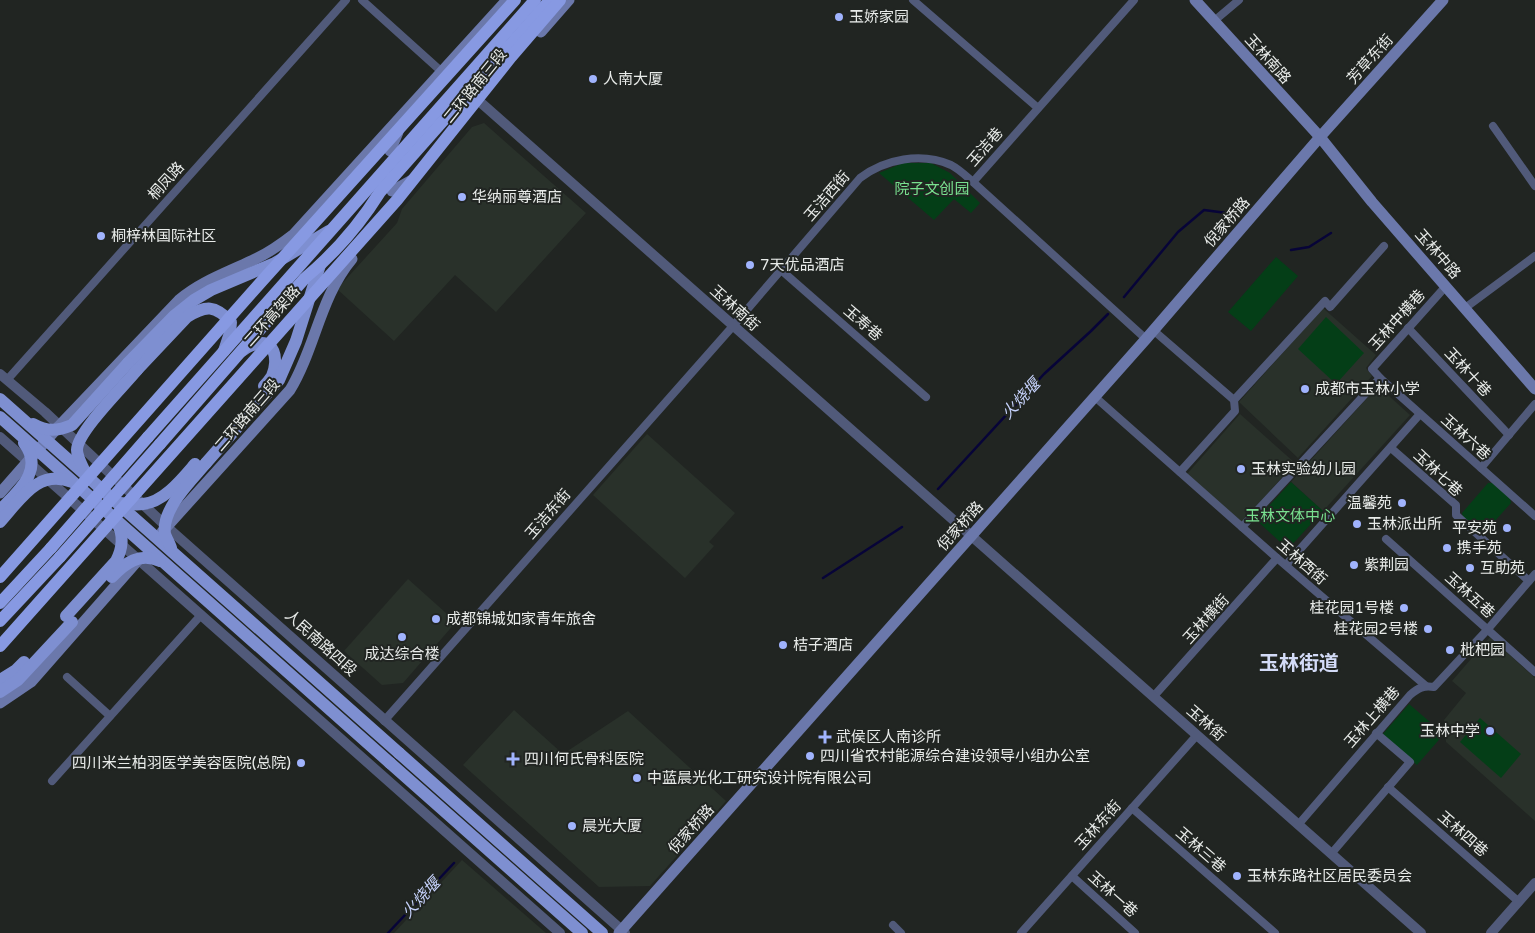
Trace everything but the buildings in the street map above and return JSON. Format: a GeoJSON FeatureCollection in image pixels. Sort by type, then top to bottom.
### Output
{"type":"FeatureCollection","features":[{"type":"Feature","properties":{"kind":"highway","name":"二环高架路"},"geometry":{"type":"LineString","coordinates":[[0,577],[262,281],[515,0]]}},
{"type":"Feature","properties":{"kind":"highway"},"geometry":{"type":"LineString","coordinates":[[342,218],[358,188],[525,0]]}},
{"type":"Feature","properties":{"kind":"highway"},"geometry":{"type":"LineString","coordinates":[[366,215],[380,192],[493,57],[535,0]]}},
{"type":"Feature","properties":{"kind":"highway"},"geometry":{"type":"LineString","coordinates":[[0,620],[148,437],[333,228],[493,57],[550,0]]}},
{"type":"Feature","properties":{"kind":"highway","name":"二环高架路"},"geometry":{"type":"LineString","coordinates":[[0,646],[397,200],[559,0]]}},
{"type":"Feature","properties":{"kind":"highway"},"geometry":{"type":"LineString","coordinates":[[0,603],[55,553],[160,444],[305,278],[320,266],[366,215],[404,178],[559,0]]}},
{"type":"Feature","properties":{"kind":"main road"},"geometry":{"type":"LineString","coordinates":[[0,493],[59,426],[179,300],[206,282],[256,259],[294,234],[507,0]]}},
{"type":"Feature","properties":{"kind":"main road","name":"二环路南三段"},"geometry":{"type":"LineString","coordinates":[[0,703],[31,682],[138,559],[290,390],[299,376],[332,288],[344,269],[438,157],[479,101],[569,0]]}},
{"type":"Feature","properties":{"kind":"main road","name":"玉林南路"},"geometry":{"type":"LineString","coordinates":[[1195,0],[1320,138]]}},
{"type":"Feature","properties":{"kind":"main road","name":"芳草东街"},"geometry":{"type":"LineString","coordinates":[[1320,138],[1443,0]]}},
{"type":"Feature","properties":{"kind":"main road"},"geometry":{"type":"LineString","coordinates":[[390,151],[407,109]]}},
{"type":"Feature","properties":{"kind":"main road","name":"玉林中路"},"geometry":{"type":"LineString","coordinates":[[1320,138],[1372,202],[1535,388]]}},
{"type":"Feature","properties":{"kind":"main road","name":"倪家桥路"},"geometry":{"type":"LineString","coordinates":[[622,932],[1150,335],[1320,138]]}},
{"type":"Feature","properties":{"kind":"main road"},"geometry":{"type":"LineString","coordinates":[[392,191],[425,173]]}},
{"type":"Feature","properties":{"kind":"main road"},"geometry":{"type":"LineString","coordinates":[[87,476],[76,452],[78,441],[90,424],[194,300],[211,290],[275,263],[333,228]]}},
{"type":"Feature","properties":{"kind":"main road"},"geometry":{"type":"LineString","coordinates":[[256,259],[275,263]]}},
{"type":"Feature","properties":{"kind":"main road"},"geometry":{"type":"LineString","coordinates":[[173,553],[165,534],[166,520],[174,502],[279,380],[296,341],[320,266]]}},
{"type":"Feature","properties":{"kind":"main road"},"geometry":{"type":"LineString","coordinates":[[21,418],[40,428],[47,429],[60,430],[72,425],[128,363],[180,316],[212,308],[222,312],[231,322],[224,353]]}},
{"type":"Feature","properties":{"kind":"main road"},"geometry":{"type":"LineString","coordinates":[[117,503],[144,504],[172,490],[255,399],[272,375],[276,358],[272,348],[262,343],[253,345],[238,354]]}},
{"type":"Feature","properties":{"kind":"main road","name":"人民南路四段"},"geometry":{"type":"LineString","coordinates":[[0,399],[602,933]]}},
{"type":"Feature","properties":{"kind":"main road"},"geometry":{"type":"LineString","coordinates":[[0,417],[582,933]]}},
{"type":"Feature","properties":{"kind":"main road"},"geometry":{"type":"LineString","coordinates":[[0,510],[26,482],[30,474],[31,454],[13,429]]}},
{"type":"Feature","properties":{"kind":"main road"},"geometry":{"type":"LineString","coordinates":[[0,522],[27,492],[39,482],[55,478],[74,483]]}},
{"type":"Feature","properties":{"kind":"main road"},"geometry":{"type":"LineString","coordinates":[[0,680],[22,665],[116,562],[121,550],[121,531],[108,513]]}},
{"type":"Feature","properties":{"kind":"main road"},"geometry":{"type":"LineString","coordinates":[[0,692],[18,680],[125,564],[133,560],[147,558],[153,558],[165,563]]}},
{"type":"Feature","properties":{"kind":"street","name":"桐凤路"},"geometry":{"type":"LineString","coordinates":[[3,377],[346,0]]}},
{"type":"Feature","properties":{"kind":"street"},"geometry":{"type":"LineString","coordinates":[[362,0],[442,72]]}},
{"type":"Feature","properties":{"kind":"street"},"geometry":{"type":"LineString","coordinates":[[913,0],[1038,108]]}},
{"type":"Feature","properties":{"kind":"street","name":"玉洁巷"},"geometry":{"type":"LineString","coordinates":[[1134,0],[972,182],[1150,335],[1234,400]]}},
{"type":"Feature","properties":{"kind":"street"},"geometry":{"type":"LineString","coordinates":[[1214,21],[1239,0]]}},
{"type":"Feature","properties":{"kind":"street","name":"玉林南街"},"geometry":{"type":"LineString","coordinates":[[479,101],[971,536]]}},
{"type":"Feature","properties":{"kind":"street"},"geometry":{"type":"LineString","coordinates":[[1493,126],[1535,186]]}},
{"type":"Feature","properties":{"kind":"street","name":"玉洁西街"},"geometry":{"type":"LineString","coordinates":[[733,326],[860,178],[870,170],[908,159],[922,158],[950,165],[959,170],[972,182]]}},
{"type":"Feature","properties":{"kind":"street"},"geometry":{"type":"LineString","coordinates":[[1180,472],[1234,411],[1234,400],[1325,301],[1330,306],[1384,246]]}},
{"type":"Feature","properties":{"kind":"street"},"geometry":{"type":"LineString","coordinates":[[1465,308],[1535,256]]}},
{"type":"Feature","properties":{"kind":"street","name":"玉寿巷"},"geometry":{"type":"LineString","coordinates":[[781,270],[926,397]]}},
{"type":"Feature","properties":{"kind":"street","name":"玉林中横巷"},"geometry":{"type":"LineString","coordinates":[[1380,378],[1372,369],[1446,286]]}},
{"type":"Feature","properties":{"kind":"street","name":"玉洁东街"},"geometry":{"type":"LineString","coordinates":[[384,721],[733,326]]}},
{"type":"Feature","properties":{"kind":"street","name":"玉林十巷"},"geometry":{"type":"LineString","coordinates":[[1408,328],[1509,435]]}},
{"type":"Feature","properties":{"kind":"street","name":"人民南路四段"},"geometry":{"type":"LineString","coordinates":[[3,377],[45,412],[167,527],[622,932]]}},
{"type":"Feature","properties":{"kind":"street"},"geometry":{"type":"LineString","coordinates":[[1242,527],[1380,378]]}},
{"type":"Feature","properties":{"kind":"street","name":"玉林六巷"},"geometry":{"type":"LineString","coordinates":[[1380,378],[1535,516]]}},
{"type":"Feature","properties":{"kind":"street","name":"玉林西街"},"geometry":{"type":"LineString","coordinates":[[1095,397],[1286,566],[1426,686]]}},
{"type":"Feature","properties":{"kind":"street"},"geometry":{"type":"LineString","coordinates":[[1481,468],[1535,404]]}},
{"type":"Feature","properties":{"kind":"street"},"geometry":{"type":"LineString","coordinates":[[1286,566],[1420,414]]}},
{"type":"Feature","properties":{"kind":"street"},"geometry":{"type":"LineString","coordinates":[[0,437],[560,933]]}},
{"type":"Feature","properties":{"kind":"street","name":"玉林七巷"},"geometry":{"type":"LineString","coordinates":[[1391,448],[1456,505],[1456,515],[1529,581]]}},
{"type":"Feature","properties":{"kind":"street","name":"玉林街"},"geometry":{"type":"LineString","coordinates":[[971,536],[1421,933]]}},
{"type":"Feature","properties":{"kind":"street","name":"玉林五巷"},"geometry":{"type":"LineString","coordinates":[[1386,539],[1535,672]]}},
{"type":"Feature","properties":{"kind":"street","name":"玉林横街"},"geometry":{"type":"LineString","coordinates":[[1154,696],[1277,558]]}},
{"type":"Feature","properties":{"kind":"street","name":"玉林上横巷"},"geometry":{"type":"LineString","coordinates":[[1298,825],[1410,695],[1426,686],[1434,688],[1535,574]]}},
{"type":"Feature","properties":{"kind":"street"},"geometry":{"type":"LineString","coordinates":[[52,781],[201,615]]}},
{"type":"Feature","properties":{"kind":"street"},"geometry":{"type":"LineString","coordinates":[[67,677],[110,716]]}},
{"type":"Feature","properties":{"kind":"street"},"geometry":{"type":"LineString","coordinates":[[1331,854],[1410,762],[1376,733]]}},
{"type":"Feature","properties":{"kind":"street","name":"玉林东街"},"geometry":{"type":"LineString","coordinates":[[1021,933],[1196,735]]}},
{"type":"Feature","properties":{"kind":"street","name":"玉林四巷"},"geometry":{"type":"LineString","coordinates":[[1388,787],[1519,902]]}},
{"type":"Feature","properties":{"kind":"street","name":"玉林三巷"},"geometry":{"type":"LineString","coordinates":[[1132,808],[1275,933]]}},
{"type":"Feature","properties":{"kind":"street","name":"玉林一巷"},"geometry":{"type":"LineString","coordinates":[[1072,876],[1135,933]]}},
{"type":"Feature","properties":{"kind":"street"},"geometry":{"type":"LineString","coordinates":[[1491,933],[1535,884]]}},
{"type":"Feature","properties":{"kind":"street"},"geometry":{"type":"LineString","coordinates":[[893,925],[901,933]]}},
{"type":"Feature","properties":{"kind":"shaded area"},"geometry":{"type":"Polygon","coordinates":[[[484,123],[586,213],[496,312],[455,275],[394,341],[337,289],[397,223],[402,209],[472,127],[484,123]]]}},
{"type":"Feature","properties":{"kind":"shaded area","name":"成都市玉林小学"},"geometry":{"type":"Polygon","coordinates":[[[1323,308],[1376,355],[1366,368],[1372,376],[1298,458],[1239,402],[1323,308]]]}},
{"type":"Feature","properties":{"kind":"shaded area"},"geometry":{"type":"Polygon","coordinates":[[[1378,386],[1410,415],[1323,511],[1291,482],[1378,386]]]}},
{"type":"Feature","properties":{"kind":"shaded area","name":"玉林实验幼儿园"},"geometry":{"type":"Polygon","coordinates":[[[1240,414],[1295,463],[1242,522],[1187,474],[1240,414]]]}},
{"type":"Feature","properties":{"kind":"shaded area"},"geometry":{"type":"Polygon","coordinates":[[[647,434],[735,513],[709,542],[714,546],[685,578],[593,495],[647,434]]]}},
{"type":"Feature","properties":{"kind":"shaded area","name":"成达综合楼"},"geometry":{"type":"Polygon","coordinates":[[[408,579],[456,622],[403,683],[382,685],[344,651],[408,579]]]}},
{"type":"Feature","properties":{"kind":"shaded area","name":"玉林中学"},"geometry":{"type":"Polygon","coordinates":[[[1490,637],[1535,678],[1535,821],[1446,742],[1444,720],[1466,693],[1452,681],[1490,637]]]}},
{"type":"Feature","properties":{"kind":"shaded area"},"geometry":{"type":"Polygon","coordinates":[[[514,710],[563,754],[628,711],[726,801],[650,886],[599,887],[463,765],[514,710]]]}},
{"type":"Feature","properties":{"kind":"shaded area"},"geometry":{"type":"Polygon","coordinates":[[[462,860],[546,933],[394,933],[462,860]]]}},
{"type":"Feature","properties":{"kind":"green space","name":"院子文创园"},"geometry":{"type":"Polygon","coordinates":[[[903,163],[931,163],[950,173],[980,203],[971,213],[954,199],[934,220],[879,173],[903,163]]]}},
{"type":"Feature","properties":{"kind":"green space"},"geometry":{"type":"Polygon","coordinates":[[[1276,257],[1298,276],[1251,331],[1228,312],[1276,257]]]}},
{"type":"Feature","properties":{"kind":"green space"},"geometry":{"type":"Polygon","coordinates":[[[1326,317],[1364,353],[1336,384],[1298,349],[1326,317]]]}},
{"type":"Feature","properties":{"kind":"green space","name":"玉林文体中心"},"geometry":{"type":"Polygon","coordinates":[[[1291,482],[1323,511],[1288,549],[1256,520],[1291,482]]]}},
{"type":"Feature","properties":{"kind":"green space"},"geometry":{"type":"Polygon","coordinates":[[[1488,483],[1493,483],[1510,498],[1511,503],[1485,532],[1479,533],[1463,518],[1462,513],[1488,483]]]}},
{"type":"Feature","properties":{"kind":"green space"},"geometry":{"type":"Polygon","coordinates":[[[1409,704],[1444,734],[1417,765],[1382,735],[1409,704]]]}},
{"type":"Feature","properties":{"kind":"green space"},"geometry":{"type":"Polygon","coordinates":[[[1480,718],[1521,754],[1501,778],[1460,742],[1480,718]]]}},
{"type":"Feature","properties":{"kind":"waterway","name":"火烧堰"},"geometry":{"type":"LineString","coordinates":[[1124,297],[1178,232],[1204,210],[1234,214]]}},
{"type":"Feature","properties":{"kind":"waterway","name":"火烧堰"},"geometry":{"type":"LineString","coordinates":[[1291,250],[1309,247],[1331,233]]}},
{"type":"Feature","properties":{"kind":"waterway","name":"火烧堰"},"geometry":{"type":"LineString","coordinates":[[938,489],[1044,374],[1108,314]]}},
{"type":"Feature","properties":{"kind":"waterway","name":"火烧堰"},"geometry":{"type":"LineString","coordinates":[[823,578],[902,527]]}},
{"type":"Feature","properties":{"kind":"waterway","name":"火烧堰"},"geometry":{"type":"LineString","coordinates":[[388,933],[454,863]]}},
{"type":"Feature","properties":{"kind":"place","name":"玉娇家园"},"geometry":{"type":"Point","coordinates":[839,17]}},
{"type":"Feature","properties":{"kind":"place","name":"人南大厦"},"geometry":{"type":"Point","coordinates":[593,79]}},
{"type":"Feature","properties":{"kind":"place","name":"华纳丽尊酒店"},"geometry":{"type":"Point","coordinates":[462,197]}},
{"type":"Feature","properties":{"kind":"place","name":"桐梓林国际社区"},"geometry":{"type":"Point","coordinates":[101,236]}},
{"type":"Feature","properties":{"kind":"place","name":"7天优品酒店"},"geometry":{"type":"Point","coordinates":[750,265]}},
{"type":"Feature","properties":{"kind":"place","name":"成都市玉林小学"},"geometry":{"type":"Point","coordinates":[1305,389]}},
{"type":"Feature","properties":{"kind":"place","name":"玉林实验幼儿园"},"geometry":{"type":"Point","coordinates":[1241,469]}},
{"type":"Feature","properties":{"kind":"place","name":"温馨苑"},"geometry":{"type":"Point","coordinates":[1402,503]}},
{"type":"Feature","properties":{"kind":"place","name":"玉林派出所"},"geometry":{"type":"Point","coordinates":[1357,524]}},
{"type":"Feature","properties":{"kind":"place","name":"平安苑"},"geometry":{"type":"Point","coordinates":[1507,528]}},
{"type":"Feature","properties":{"kind":"place","name":"携手苑"},"geometry":{"type":"Point","coordinates":[1447,548]}},
{"type":"Feature","properties":{"kind":"place","name":"紫荆园"},"geometry":{"type":"Point","coordinates":[1354,565]}},
{"type":"Feature","properties":{"kind":"place","name":"互助苑"},"geometry":{"type":"Point","coordinates":[1470,568]}},
{"type":"Feature","properties":{"kind":"place","name":"桂花园1号楼"},"geometry":{"type":"Point","coordinates":[1404,608]}},
{"type":"Feature","properties":{"kind":"place","name":"成都锦城如家青年旅舍"},"geometry":{"type":"Point","coordinates":[436,619]}},
{"type":"Feature","properties":{"kind":"place","name":"桂花园2号楼"},"geometry":{"type":"Point","coordinates":[1428,629]}},
{"type":"Feature","properties":{"kind":"place","name":"成达综合楼"},"geometry":{"type":"Point","coordinates":[402,637]}},
{"type":"Feature","properties":{"kind":"place","name":"桔子酒店"},"geometry":{"type":"Point","coordinates":[783,645]}},
{"type":"Feature","properties":{"kind":"place","name":"枇杷园"},"geometry":{"type":"Point","coordinates":[1450,650]}},
{"type":"Feature","properties":{"kind":"place","name":"玉林中学"},"geometry":{"type":"Point","coordinates":[1490,731]}},
{"type":"Feature","properties":{"kind":"place","name":"武侯区人南诊所"},"geometry":{"type":"Point","coordinates":[825,737]}},
{"type":"Feature","properties":{"kind":"place","name":"四川省农村能源综合建设领导小组办公室"},"geometry":{"type":"Point","coordinates":[810,756]}},
{"type":"Feature","properties":{"kind":"place","name":"四川何氏骨科医院"},"geometry":{"type":"Point","coordinates":[513,759]}},
{"type":"Feature","properties":{"kind":"place","name":"四川米兰柏羽医学美容医院(总院)"},"geometry":{"type":"Point","coordinates":[301,763]}},
{"type":"Feature","properties":{"kind":"place","name":"中蓝晨光化工研究设计院有限公司"},"geometry":{"type":"Point","coordinates":[637,778]}},
{"type":"Feature","properties":{"kind":"place","name":"晨光大厦"},"geometry":{"type":"Point","coordinates":[572,826]}},
{"type":"Feature","properties":{"kind":"place","name":"玉林东路社区居民委员会"},"geometry":{"type":"Point","coordinates":[1237,876]}},
{"type":"Feature","properties":{"kind":"district","name":"玉林街道"},"geometry":{"type":"Point","coordinates":[1299,664]}}]}
